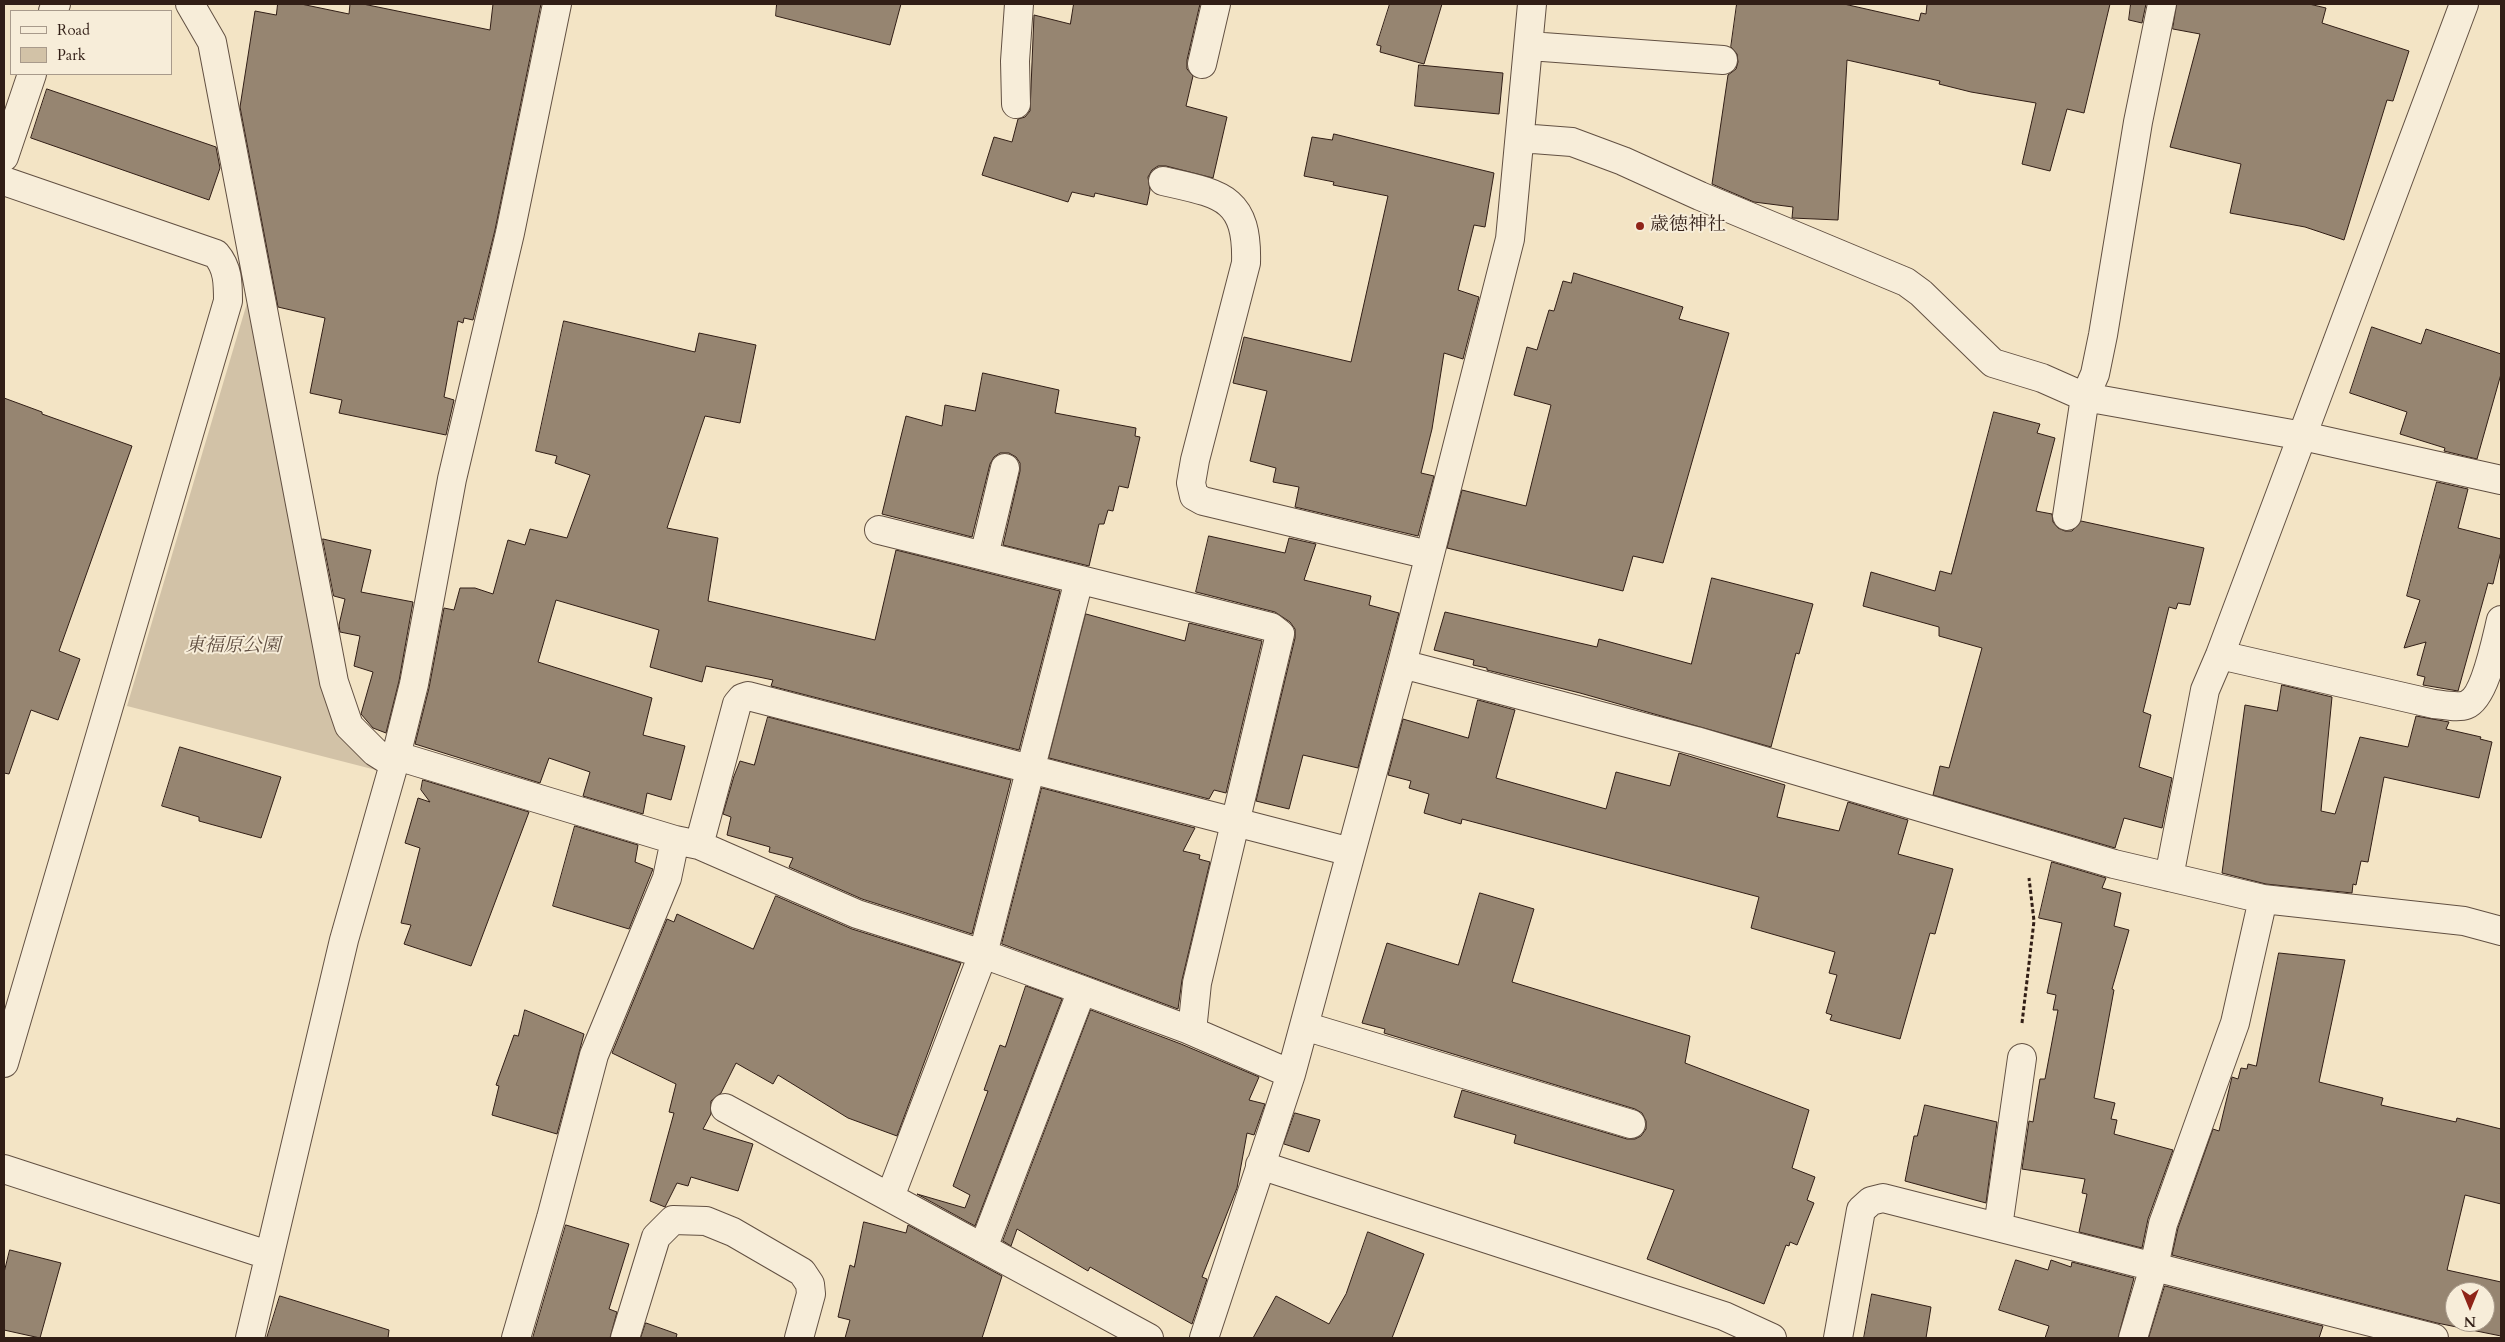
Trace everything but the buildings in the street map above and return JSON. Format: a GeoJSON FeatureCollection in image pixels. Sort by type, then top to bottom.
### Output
{"type":"FeatureCollection","features":[{"type":"Feature","properties":{"kind":"street"},"geometry":{"type":"LineString","coordinates":[[190,4],[212,42],[334,682],[349,726],[375,752],[395,760],[687,843],[857,914],[983,954],[1082,990],[1192,1031],[1291,1074]]}},
{"type":"Feature","properties":{"kind":"street"},"geometry":{"type":"LineString","coordinates":[[250,1338],[268,1255],[344,940],[395,760],[414,684],[452,479],[510,233],[557,4]]}},
{"type":"Feature","properties":{"kind":"street"},"geometry":{"type":"LineString","coordinates":[[1016,104],[1015,61],[1019,4]]}},
{"type":"Feature","properties":{"kind":"street"},"geometry":{"type":"LineString","coordinates":[[1202,64],[1216,4]]}},
{"type":"Feature","properties":{"kind":"street"},"geometry":{"type":"LineString","coordinates":[[1204,1338],[1291,1074],[1402,664],[1510,239],[1532,4]]}},
{"type":"Feature","properties":{"kind":"street"},"geometry":{"type":"LineString","coordinates":[[2068,516],[2085,398],[2094,374],[2103,335],[2138,122],[2162,4]]}},
{"type":"Feature","properties":{"kind":"street"},"geometry":{"type":"LineString","coordinates":[[2169,877],[2205,690],[2303,436],[2464,4]]}},
{"type":"Feature","properties":{"kind":"street"},"geometry":{"type":"LineString","coordinates":[[1529,46],[1723,60]]}},
{"type":"Feature","properties":{"kind":"street"},"geometry":{"type":"LineString","coordinates":[[4,157],[32,75]]}},
{"type":"Feature","properties":{"kind":"street"},"geometry":{"type":"LineString","coordinates":[[1520,138],[1572,142],[1623,160],[1708,199],[1906,282],[1921,293],[1993,363],[2042,378],[2085,398],[2303,436],[2501,480]]}},
{"type":"Feature","properties":{"kind":"street"},"geometry":{"type":"LineString","coordinates":[[4,181],[216,254],[223,263],[228,278],[228,301],[4,1063]]}},
{"type":"Feature","properties":{"kind":"street"},"geometry":{"type":"LineString","coordinates":[[1163,181],[1208,192],[1230,204],[1241,218],[1246,241],[1246,264],[1195,460],[1191,484],[1194,496],[1203,501],[1429,555]]}},
{"type":"Feature","properties":{"kind":"street"},"geometry":{"type":"LineString","coordinates":[[984,556],[1005,468]]}},
{"type":"Feature","properties":{"kind":"street"},"geometry":{"type":"LineString","coordinates":[[879,530],[1271,627],[1280,634],[1197,983],[1192,1031]]}},
{"type":"Feature","properties":{"kind":"street"},"geometry":{"type":"LineString","coordinates":[[890,1197],[983,954],[1032,770],[1078,580]]}},
{"type":"Feature","properties":{"kind":"street"},"geometry":{"type":"LineString","coordinates":[[2220,655],[2434,704],[2465,706],[2476,697],[2480,688],[2501,620]]}},
{"type":"Feature","properties":{"kind":"street"},"geometry":{"type":"LineString","coordinates":[[1402,664],[1696,741],[2114,864],[2263,900],[2464,921],[2501,931]]}},
{"type":"Feature","properties":{"kind":"street"},"geometry":{"type":"LineString","coordinates":[[516,1338],[551,1218],[594,1055],[667,878],[687,843],[737,704],[742,698],[748,696],[1032,770],[1237,820],[1351,852]]}},
{"type":"Feature","properties":{"kind":"street"},"geometry":{"type":"LineString","coordinates":[[2133,1338],[2154,1267],[2163,1224],[2235,1023],[2263,900]]}},
{"type":"Feature","properties":{"kind":"street"},"geometry":{"type":"LineString","coordinates":[[983,1248],[1082,990]]}},
{"type":"Feature","properties":{"kind":"street"},"geometry":{"type":"LineString","coordinates":[[1304,1026],[1631,1124]]}},
{"type":"Feature","properties":{"kind":"street"},"geometry":{"type":"LineString","coordinates":[[1998,1227],[2022,1058]]}},
{"type":"Feature","properties":{"kind":"street"},"geometry":{"type":"LineString","coordinates":[[725,1108],[1149,1338]]}},
{"type":"Feature","properties":{"kind":"street"},"geometry":{"type":"LineString","coordinates":[[1260,1165],[1724,1316],[1772,1338]]}},
{"type":"Feature","properties":{"kind":"street"},"geometry":{"type":"LineString","coordinates":[[4,1169],[268,1255]]}},
{"type":"Feature","properties":{"kind":"street"},"geometry":{"type":"LineString","coordinates":[[1838,1338],[1859,1215],[1864,1206],[1883,1198],[2434,1338]]}},
{"type":"Feature","properties":{"kind":"street"},"geometry":{"type":"LineString","coordinates":[[626,1338],[656,1237],[674,1220],[687,1219],[706,1221],[734,1232],[802,1272],[810,1284],[811,1294],[798,1338]]}},
{"type":"Feature","properties":{"kind":"path"},"geometry":{"type":"LineString","coordinates":[[2022,1058],[2020,1043],[2034,921],[2026,856],[2026,838]]}},
{"type":"Feature","properties":{"kind":"green space","name":"東福原公園"},"geometry":{"type":"Polygon","coordinates":[[[250,293],[330,694],[377,765],[376,770],[127,706],[250,293]]]}},
{"type":"Feature","properties":{"kind":"place","name":"歳徳神社"},"geometry":{"type":"Point","coordinates":[1640,226]}}]}
